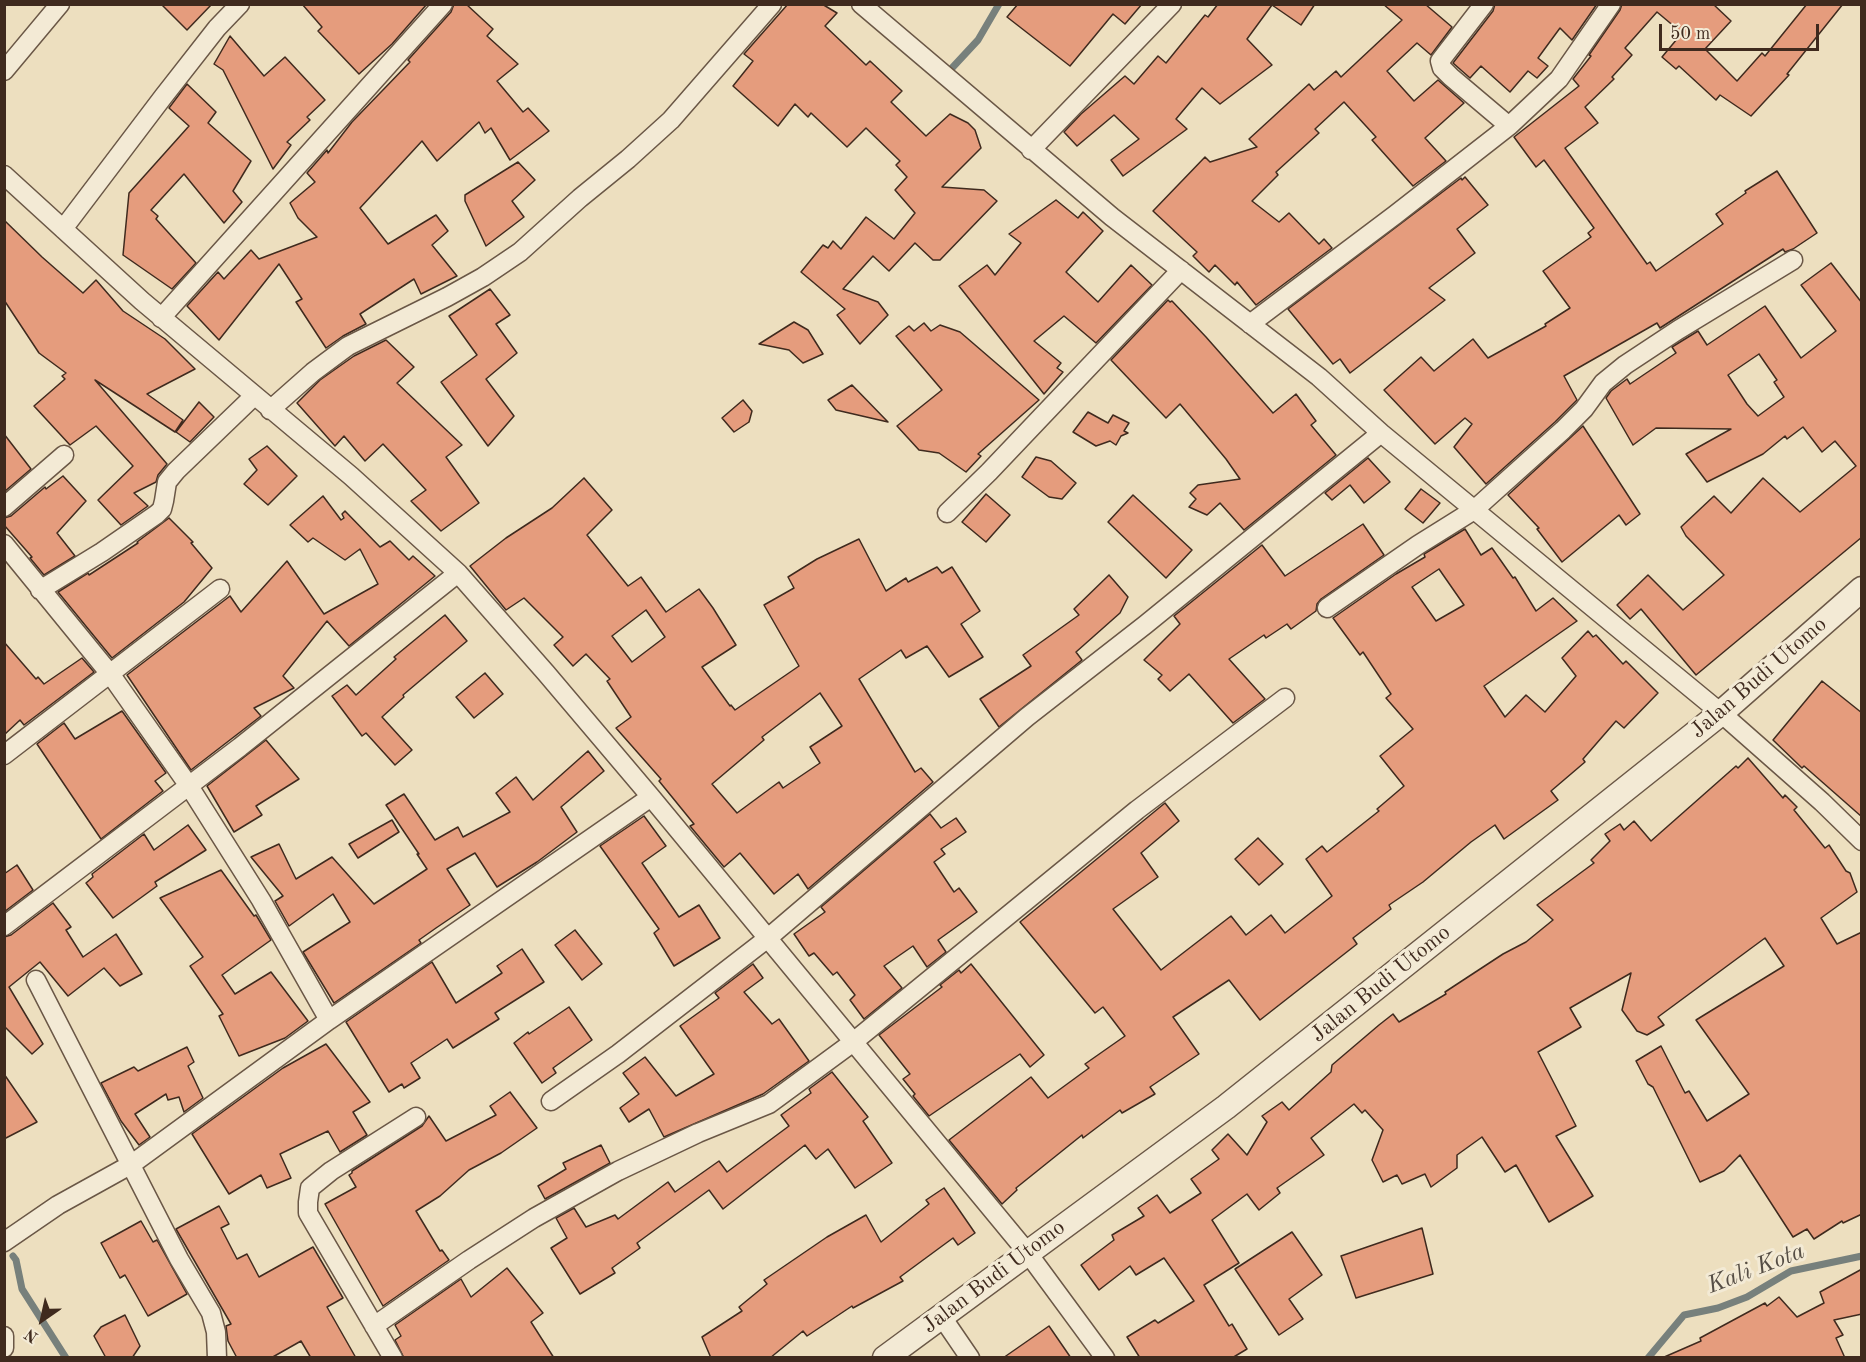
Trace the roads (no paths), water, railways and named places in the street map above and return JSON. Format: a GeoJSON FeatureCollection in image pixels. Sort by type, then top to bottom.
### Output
{"type":"FeatureCollection","features":[{"type":"Feature","properties":{"kind":"street"},"geometry":{"type":"LineString","coordinates":[[4,71],[60,4]]}},
{"type":"Feature","properties":{"kind":"street"},"geometry":{"type":"LineString","coordinates":[[63,229],[217,28],[240,4]]}},
{"type":"Feature","properties":{"kind":"street"},"geometry":{"type":"LineString","coordinates":[[161,318],[443,4]]}},
{"type":"Feature","properties":{"kind":"street"},"geometry":{"type":"LineString","coordinates":[[270,410],[313,372],[348,346],[447,297],[483,277],[520,252],[671,120],[772,4]]}},
{"type":"Feature","properties":{"kind":"street"},"geometry":{"type":"LineString","coordinates":[[861,4],[1112,217],[1319,376],[1382,433],[1721,713],[1822,802],[1862,841]]}},
{"type":"Feature","properties":{"kind":"street"},"geometry":{"type":"LineString","coordinates":[[1031,150],[1172,4]]}},
{"type":"Feature","properties":{"kind":"street"},"geometry":{"type":"LineString","coordinates":[[1484,4],[1440,61],[1442,68],[1451,77],[1509,126]]}},
{"type":"Feature","properties":{"kind":"street"},"geometry":{"type":"LineString","coordinates":[[1250,324],[1509,126],[1558,79],[1611,4]]}},
{"type":"Feature","properties":{"kind":"street"},"geometry":{"type":"LineString","coordinates":[[4,175],[161,318],[351,476],[458,573],[651,797],[1027,1252],[1105,1358]]}},
{"type":"Feature","properties":{"kind":"street"},"geometry":{"type":"LineString","coordinates":[[1327,608],[1418,545],[1474,510],[1563,430],[1584,409],[1603,383],[1625,364],[1686,324],[1793,261]]}},
{"type":"Feature","properties":{"kind":"street"},"geometry":{"type":"LineString","coordinates":[[947,513],[989,472],[1181,270]]}},
{"type":"Feature","properties":{"kind":"street"},"geometry":{"type":"LineString","coordinates":[[40,590],[102,552],[157,514],[162,509],[167,482],[176,471],[254,396]]}},
{"type":"Feature","properties":{"kind":"street"},"geometry":{"type":"LineString","coordinates":[[551,1101],[618,1054],[768,938],[1027,717],[1145,625],[1382,433]]}},
{"type":"Feature","properties":{"kind":"street"},"geometry":{"type":"LineString","coordinates":[[4,507],[64,455]]}},
{"type":"Feature","properties":{"kind":"street"},"geometry":{"type":"LineString","coordinates":[[4,544],[111,675],[189,786],[261,900],[329,1020]]}},
{"type":"Feature","properties":{"kind":"street"},"geometry":{"type":"LineString","coordinates":[[4,926],[331,676],[458,573]]}},
{"type":"Feature","properties":{"kind":"street"},"geometry":{"type":"LineString","coordinates":[[4,754],[111,675],[220,589]]}},
{"type":"Feature","properties":{"kind":"street","name":"Jalan Budi Utomo"},"geometry":{"type":"LineString","coordinates":[[885,1358],[1226,1107],[1721,713],[1862,589]]}},
{"type":"Feature","properties":{"kind":"street"},"geometry":{"type":"LineString","coordinates":[[375,1326],[534,1218],[618,1171],[698,1133],[769,1104],[852,1043],[1137,810],[1285,698]]}},
{"type":"Feature","properties":{"kind":"street"},"geometry":{"type":"LineString","coordinates":[[4,1242],[58,1205],[132,1164],[329,1020],[651,797]]}},
{"type":"Feature","properties":{"kind":"street"},"geometry":{"type":"LineString","coordinates":[[36,980],[179,1259],[211,1312],[216,1332],[216,1358]]}},
{"type":"Feature","properties":{"kind":"street"},"geometry":{"type":"LineString","coordinates":[[393,1358],[308,1213],[310,1188],[331,1171],[416,1117]]}},
{"type":"Feature","properties":{"kind":"street"},"geometry":{"type":"LineString","coordinates":[[942,1317],[970,1358]]}},
{"type":"Feature","properties":{"kind":"street"},"geometry":{"type":"LineString","coordinates":[[4,1335],[4,1348]]}},
{"type":"Feature","properties":{"kind":"waterway"},"geometry":{"type":"LineString","coordinates":[[952,68],[978,40],[999,4]]}},
{"type":"Feature","properties":{"kind":"waterway"},"geometry":{"type":"LineString","coordinates":[[13,1256],[16,1260],[22,1289],[66,1358]]}},
{"type":"Feature","properties":{"kind":"waterway","name":"Kali Kota"},"geometry":{"type":"LineString","coordinates":[[1648,1358],[1684,1315],[1718,1308],[1747,1297],[1791,1271],[1862,1256]]}}]}
